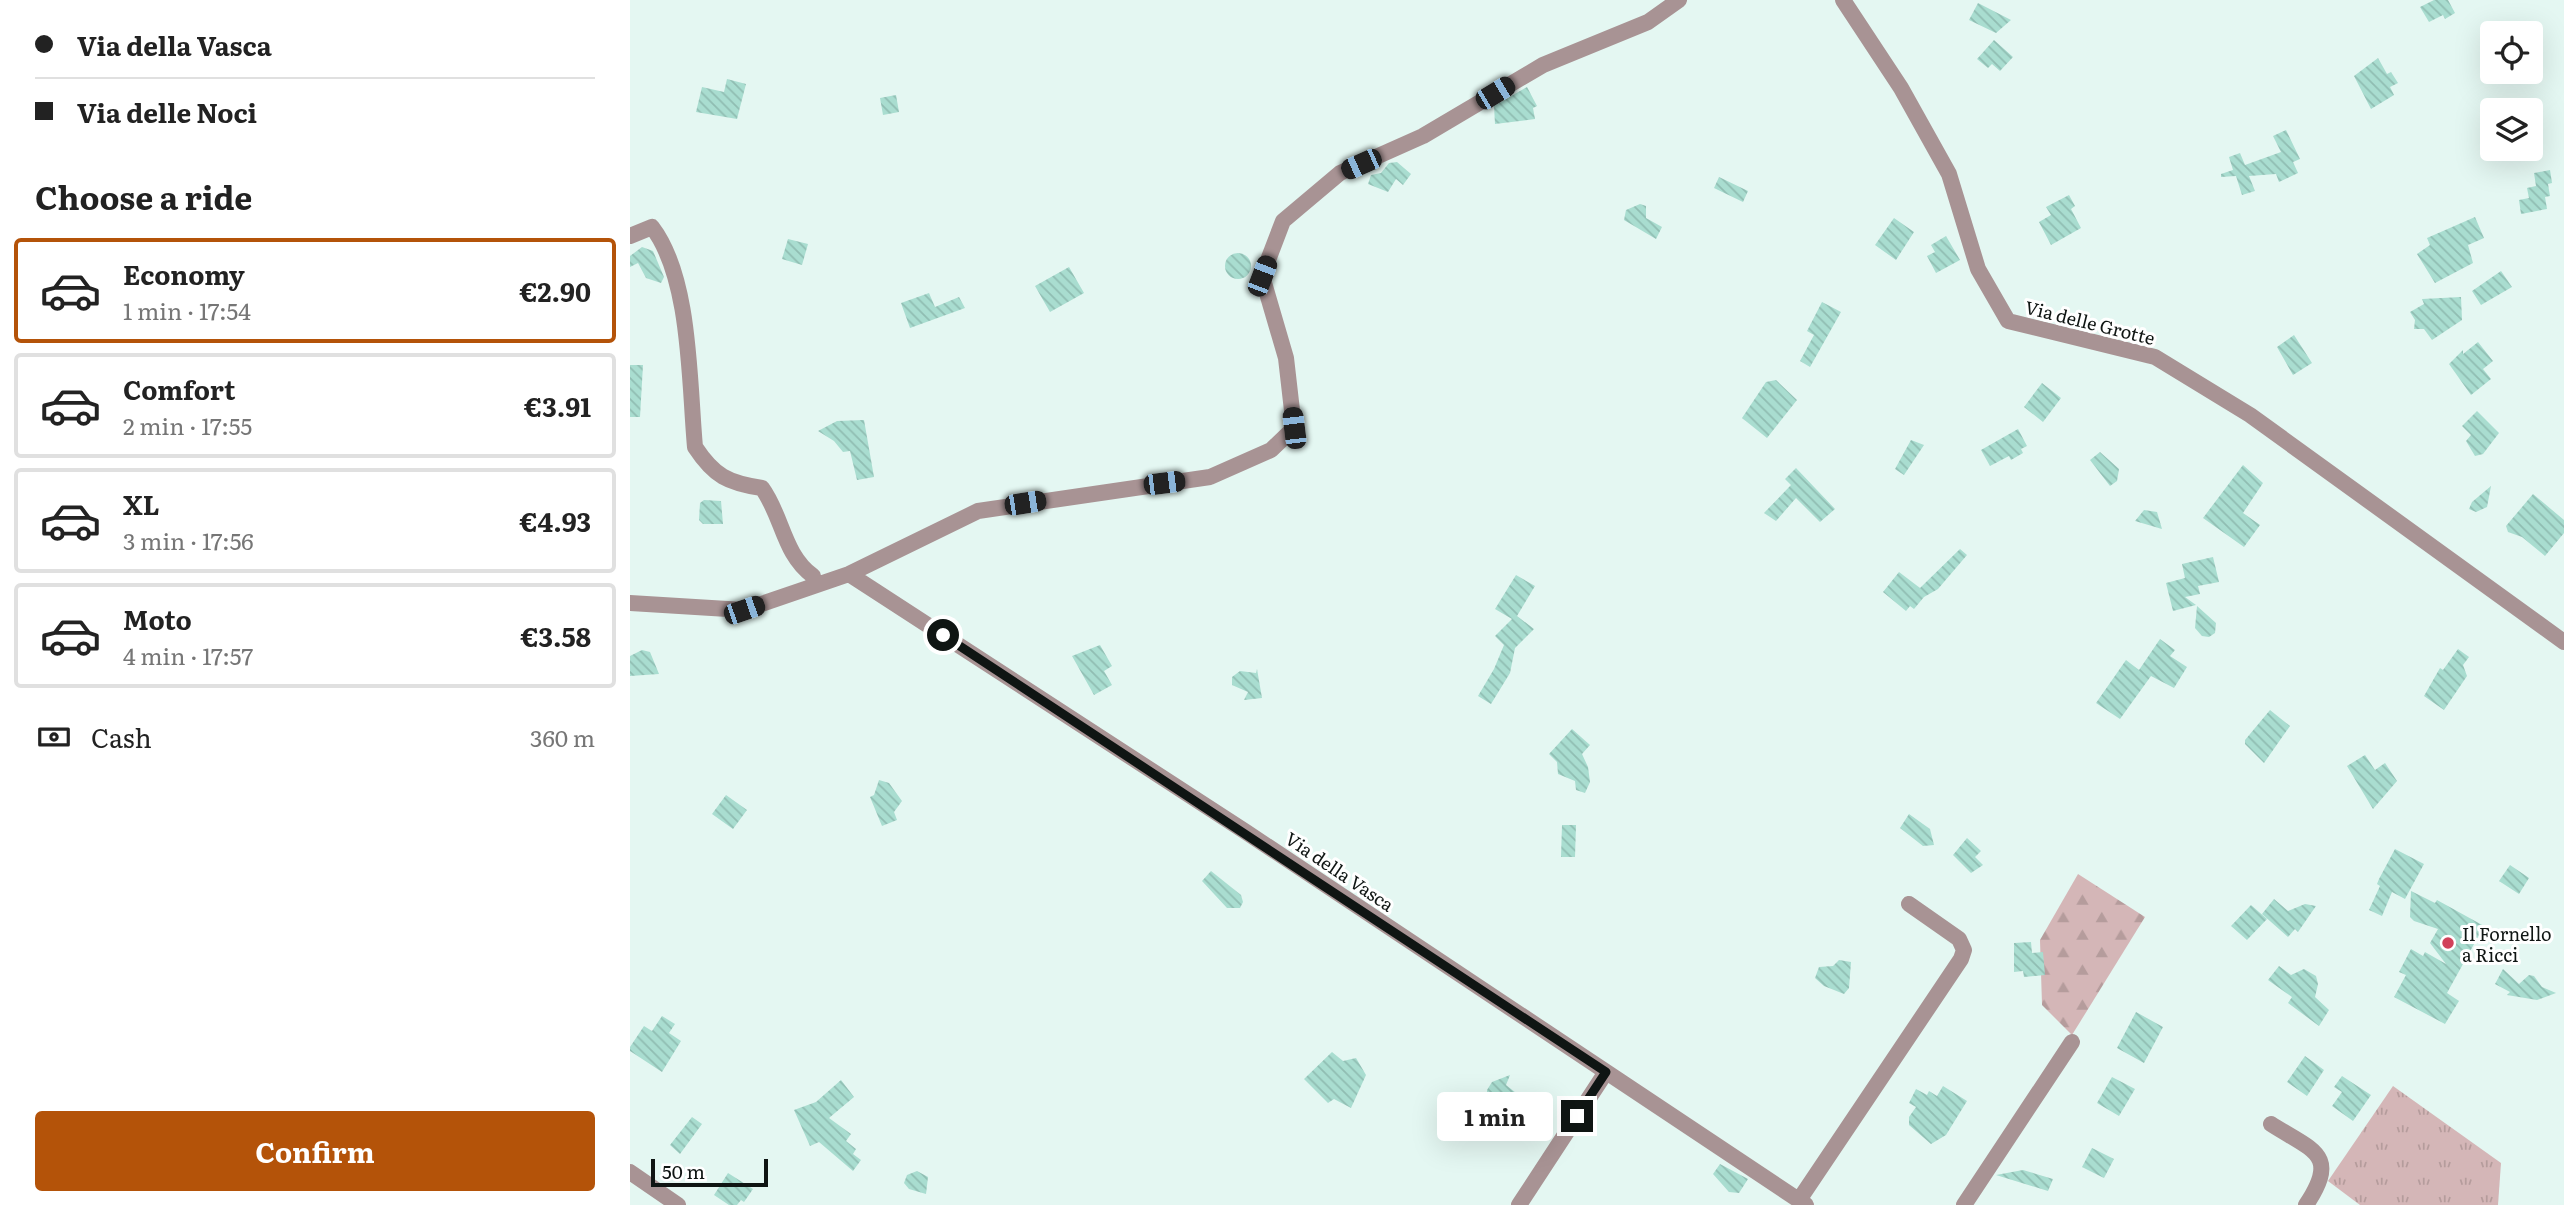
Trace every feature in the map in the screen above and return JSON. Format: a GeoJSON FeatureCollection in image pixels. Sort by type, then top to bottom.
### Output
{"type":"FeatureCollection","features":[{"type":"Feature","properties":{"kind":"street"},"geometry":{"type":"LineString","coordinates":[[630,603],[744,610],[849,574],[978,511],[1210,477],[1270,450],[1294,428],[1286,358],[1262,276],[1283,221],[1340,173],[1423,136],[1543,65],[1648,22],[1679,0]]}},
{"type":"Feature","properties":{"kind":"street","name":"Via delle Grotte"},"geometry":{"type":"LineString","coordinates":[[1843,0],[1901,88],[1948,174],[1978,269],[2007,321],[2155,357],[2250,415],[2564,642]]}},
{"type":"Feature","properties":{"kind":"street"},"geometry":{"type":"LineString","coordinates":[[630,236],[652,227],[666,246],[679,290],[695,447],[709,468],[734,484],[762,488],[774,505],[798,565],[813,576],[814,586]]}},
{"type":"Feature","properties":{"kind":"street","name":"Via della Vasca"},"geometry":{"type":"LineString","coordinates":[[849,574],[1246,832],[1802,1203]]}},
{"type":"Feature","properties":{"kind":"street"},"geometry":{"type":"LineString","coordinates":[[1802,1203],[1961,959],[1964,950],[1959,939],[1909,904]]}},
{"type":"Feature","properties":{"kind":"street"},"geometry":{"type":"LineString","coordinates":[[1964,1205],[2072,1042]]}},
{"type":"Feature","properties":{"kind":"street"},"geometry":{"type":"LineString","coordinates":[[1519,1205],[1606,1072]]}},
{"type":"Feature","properties":{"kind":"street"},"geometry":{"type":"LineString","coordinates":[[2271,1124],[2316,1153],[2322,1162],[2324,1169],[2320,1184],[2306,1205]]}},
{"type":"Feature","properties":{"kind":"street"},"geometry":{"type":"LineString","coordinates":[[630,1172],[678,1205]]}},
{"type":"Feature","properties":{"kind":"green space"},"geometry":{"type":"Polygon","coordinates":[[[2078,874],[2145,917],[2072,1035],[2042,1005],[2040,940],[2078,874]]]}},
{"type":"Feature","properties":{"kind":"green space"},"geometry":{"type":"Polygon","coordinates":[[[2393,1086],[2501,1163],[2498,1205],[2360,1205],[2328,1181],[2393,1086]]]}},
{"type":"Feature","properties":{"kind":"building"},"geometry":{"type":"Polygon","coordinates":[[[2434,0],[2448,0],[2455,13],[2445,19],[2443,15],[2429,22],[2420,7],[2434,0]]]}},
{"type":"Feature","properties":{"kind":"building"},"geometry":{"type":"Polygon","coordinates":[[[1978,3],[2011,20],[1996,33],[1969,20],[1978,3]]]}},
{"type":"Feature","properties":{"kind":"building"},"geometry":{"type":"Polygon","coordinates":[[[1994,40],[2013,57],[2000,71],[1992,64],[1988,68],[1977,59],[1994,40]]]}},
{"type":"Feature","properties":{"kind":"building"},"geometry":{"type":"Polygon","coordinates":[[[2378,58],[2387,74],[2391,72],[2398,83],[2390,87],[2394,95],[2371,109],[2354,76],[2378,58]]]}},
{"type":"Feature","properties":{"kind":"building"},"geometry":{"type":"Polygon","coordinates":[[[727,79],[746,84],[737,119],[696,112],[702,87],[724,92],[727,79]]]}},
{"type":"Feature","properties":{"kind":"building"},"geometry":{"type":"Polygon","coordinates":[[[1527,87],[1537,106],[1533,108],[1535,119],[1495,124],[1494,106],[1527,87]]]}},
{"type":"Feature","properties":{"kind":"building"},"geometry":{"type":"Polygon","coordinates":[[[896,95],[899,112],[883,115],[880,98],[896,95]]]}},
{"type":"Feature","properties":{"kind":"building"},"geometry":{"type":"Polygon","coordinates":[[[2286,130],[2300,159],[2293,162],[2298,173],[2279,182],[2276,174],[2249,176],[2255,191],[2242,195],[2236,176],[2221,177],[2221,174],[2233,170],[2229,157],[2240,153],[2245,165],[2281,152],[2273,136],[2286,130]]]}},
{"type":"Feature","properties":{"kind":"building"},"geometry":{"type":"Polygon","coordinates":[[[1397,162],[1411,174],[1403,185],[1396,179],[1388,192],[1368,184],[1371,175],[1381,173],[1389,163],[1397,162]]]}},
{"type":"Feature","properties":{"kind":"building"},"geometry":{"type":"Polygon","coordinates":[[[2550,170],[2552,183],[2548,184],[2550,196],[2545,197],[2547,209],[2521,214],[2519,200],[2529,198],[2527,188],[2536,186],[2534,173],[2550,170]]]}},
{"type":"Feature","properties":{"kind":"building"},"geometry":{"type":"Polygon","coordinates":[[[1719,177],[1748,191],[1743,202],[1714,188],[1719,177]]]}},
{"type":"Feature","properties":{"kind":"building"},"geometry":{"type":"Polygon","coordinates":[[[2069,195],[2075,206],[2071,209],[2081,228],[2051,245],[2039,222],[2051,215],[2046,207],[2069,195]]]}},
{"type":"Feature","properties":{"kind":"building"},"geometry":{"type":"Polygon","coordinates":[[[1640,204],[1646,206],[1646,218],[1662,227],[1656,239],[1624,220],[1626,210],[1640,204]]]}},
{"type":"Feature","properties":{"kind":"building"},"geometry":{"type":"Polygon","coordinates":[[[2475,217],[2484,238],[2468,245],[2473,263],[2435,283],[2417,254],[2430,245],[2427,238],[2475,217]]]}},
{"type":"Feature","properties":{"kind":"building"},"geometry":{"type":"Polygon","coordinates":[[[1894,218],[1914,232],[1896,260],[1875,245],[1894,218]]]}},
{"type":"Feature","properties":{"kind":"building"},"geometry":{"type":"Polygon","coordinates":[[[1946,236],[1960,260],[1936,273],[1927,256],[1935,252],[1931,245],[1946,236]]]}},
{"type":"Feature","properties":{"kind":"building"},"geometry":{"type":"Polygon","coordinates":[[[788,239],[808,244],[802,265],[782,259],[788,239]]]}},
{"type":"Feature","properties":{"kind":"building"},"geometry":{"type":"Polygon","coordinates":[[[642,247],[653,251],[664,277],[661,283],[646,278],[638,263],[630,267],[630,256],[642,247]]]}},
{"type":"Feature","properties":{"kind":"building"},"geometry":{"type":"Polygon","coordinates":[[[1238,253],[1247,257],[1251,266],[1247,275],[1238,279],[1229,275],[1225,266],[1229,257],[1238,253]]]}},
{"type":"Feature","properties":{"kind":"building"},"geometry":{"type":"Polygon","coordinates":[[[1069,267],[1084,293],[1050,312],[1035,286],[1069,267]]]}},
{"type":"Feature","properties":{"kind":"building"},"geometry":{"type":"Polygon","coordinates":[[[2501,271],[2512,287],[2481,305],[2472,291],[2501,271]]]}},
{"type":"Feature","properties":{"kind":"building"},"geometry":{"type":"Polygon","coordinates":[[[929,293],[935,307],[959,297],[965,308],[910,328],[901,303],[929,293]]]}},
{"type":"Feature","properties":{"kind":"building"},"geometry":{"type":"Polygon","coordinates":[[[2461,297],[2462,320],[2432,340],[2424,329],[2414,329],[2415,320],[2410,312],[2424,304],[2422,299],[2461,297]]]}},
{"type":"Feature","properties":{"kind":"building"},"geometry":{"type":"Polygon","coordinates":[[[1822,302],[1841,312],[1810,367],[1800,361],[1814,335],[1807,331],[1822,302]]]}},
{"type":"Feature","properties":{"kind":"building"},"geometry":{"type":"Polygon","coordinates":[[[2294,335],[2312,363],[2293,375],[2277,347],[2294,335]]]}},
{"type":"Feature","properties":{"kind":"building"},"geometry":{"type":"Polygon","coordinates":[[[2478,342],[2493,361],[2483,369],[2491,379],[2471,395],[2449,364],[2463,350],[2463,354],[2478,342]]]}},
{"type":"Feature","properties":{"kind":"building"},"geometry":{"type":"Polygon","coordinates":[[[630,365],[643,365],[640,417],[630,417],[630,365]]]}},
{"type":"Feature","properties":{"kind":"building"},"geometry":{"type":"Polygon","coordinates":[[[1776,380],[1797,400],[1767,438],[1742,418],[1766,382],[1776,380]]]}},
{"type":"Feature","properties":{"kind":"building"},"geometry":{"type":"Polygon","coordinates":[[[2042,383],[2061,398],[2043,422],[2024,407],[2042,383]]]}},
{"type":"Feature","properties":{"kind":"building"},"geometry":{"type":"Polygon","coordinates":[[[2477,411],[2499,433],[2483,454],[2475,456],[2466,441],[2471,435],[2462,426],[2477,411]]]}},
{"type":"Feature","properties":{"kind":"building"},"geometry":{"type":"Polygon","coordinates":[[[864,420],[874,477],[857,480],[850,451],[843,452],[834,441],[818,431],[837,421],[864,420]]]}},
{"type":"Feature","properties":{"kind":"building"},"geometry":{"type":"Polygon","coordinates":[[[2018,429],[2027,446],[2021,449],[2023,453],[2011,460],[2009,456],[1990,466],[1981,450],[2018,429]]]}},
{"type":"Feature","properties":{"kind":"building"},"geometry":{"type":"Polygon","coordinates":[[[1911,440],[1924,445],[1904,475],[1895,469],[1911,440]]]}},
{"type":"Feature","properties":{"kind":"building"},"geometry":{"type":"Polygon","coordinates":[[[2100,452],[2119,469],[2117,481],[2110,486],[2090,460],[2100,452]]]}},
{"type":"Feature","properties":{"kind":"building"},"geometry":{"type":"Polygon","coordinates":[[[2243,465],[2263,483],[2243,513],[2260,525],[2244,547],[2203,518],[2243,465]]]}},
{"type":"Feature","properties":{"kind":"building"},"geometry":{"type":"Polygon","coordinates":[[[1796,468],[1835,509],[1820,522],[1796,498],[1776,521],[1764,513],[1791,485],[1785,479],[1796,468]]]}},
{"type":"Feature","properties":{"kind":"building"},"geometry":{"type":"Polygon","coordinates":[[[2491,486],[2487,507],[2476,512],[2469,509],[2472,502],[2491,486]]]}},
{"type":"Feature","properties":{"kind":"building"},"geometry":{"type":"Polygon","coordinates":[[[2533,494],[2564,520],[2564,533],[2545,556],[2522,537],[2508,532],[2506,526],[2533,494]]]}},
{"type":"Feature","properties":{"kind":"building"},"geometry":{"type":"Polygon","coordinates":[[[704,500],[721,501],[723,524],[703,524],[699,520],[700,503],[704,500]]]}},
{"type":"Feature","properties":{"kind":"building"},"geometry":{"type":"Polygon","coordinates":[[[2144,510],[2157,512],[2162,529],[2135,521],[2144,510]]]}},
{"type":"Feature","properties":{"kind":"building"},"geometry":{"type":"Polygon","coordinates":[[[1960,549],[1967,555],[1938,589],[1924,597],[1914,609],[1910,606],[1906,611],[1883,592],[1899,572],[1920,588],[1960,549]]]}},
{"type":"Feature","properties":{"kind":"building"},"geometry":{"type":"Polygon","coordinates":[[[2213,557],[2219,582],[2198,586],[2200,594],[2185,597],[2196,605],[2173,611],[2166,583],[2185,578],[2182,564],[2213,557]]]}},
{"type":"Feature","properties":{"kind":"building"},"geometry":{"type":"Polygon","coordinates":[[[1516,575],[1535,586],[1517,616],[1534,629],[1515,648],[1510,673],[1491,704],[1478,696],[1504,645],[1495,636],[1512,619],[1495,609],[1516,575]]]}},
{"type":"Feature","properties":{"kind":"building"},"geometry":{"type":"Polygon","coordinates":[[[2197,606],[2216,623],[2215,633],[2209,637],[2202,636],[2195,628],[2197,606]]]}},
{"type":"Feature","properties":{"kind":"building"},"geometry":{"type":"Polygon","coordinates":[[[2160,639],[2175,650],[2170,656],[2187,667],[2174,688],[2151,676],[2120,719],[2096,703],[2126,660],[2139,670],[2160,639]]]}},
{"type":"Feature","properties":{"kind":"building"},"geometry":{"type":"Polygon","coordinates":[[[1100,645],[1112,666],[1104,671],[1112,685],[1094,695],[1072,656],[1100,645]]]}},
{"type":"Feature","properties":{"kind":"building"},"geometry":{"type":"Polygon","coordinates":[[[2458,649],[2469,657],[2463,665],[2467,676],[2444,710],[2424,696],[2440,668],[2443,670],[2458,649]]]}},
{"type":"Feature","properties":{"kind":"building"},"geometry":{"type":"Polygon","coordinates":[[[642,650],[650,652],[659,674],[630,676],[630,656],[642,650]]]}},
{"type":"Feature","properties":{"kind":"building"},"geometry":{"type":"Polygon","coordinates":[[[1257,669],[1262,698],[1244,700],[1248,692],[1232,685],[1232,677],[1240,671],[1256,673],[1257,669]]]}},
{"type":"Feature","properties":{"kind":"building"},"geometry":{"type":"Polygon","coordinates":[[[2270,710],[2290,726],[2264,763],[2245,744],[2245,740],[2270,710]]]}},
{"type":"Feature","properties":{"kind":"building"},"geometry":{"type":"Polygon","coordinates":[[[1572,729],[1590,745],[1582,754],[1588,767],[1590,782],[1585,793],[1576,790],[1575,781],[1558,774],[1557,762],[1549,754],[1572,729]]]}},
{"type":"Feature","properties":{"kind":"building"},"geometry":{"type":"Polygon","coordinates":[[[2365,755],[2375,770],[2385,763],[2397,781],[2373,809],[2347,766],[2365,755]]]}},
{"type":"Feature","properties":{"kind":"building"},"geometry":{"type":"Polygon","coordinates":[[[879,780],[889,783],[902,801],[894,812],[897,820],[882,826],[870,797],[874,795],[879,780]]]}},
{"type":"Feature","properties":{"kind":"building"},"geometry":{"type":"Polygon","coordinates":[[[726,795],[747,810],[733,829],[712,814],[726,795]]]}},
{"type":"Feature","properties":{"kind":"building"},"geometry":{"type":"Polygon","coordinates":[[[1909,814],[1930,829],[1934,845],[1923,846],[1900,828],[1909,814]]]}},
{"type":"Feature","properties":{"kind":"building"},"geometry":{"type":"Polygon","coordinates":[[[1562,825],[1576,825],[1575,857],[1561,857],[1562,825]]]}},
{"type":"Feature","properties":{"kind":"building"},"geometry":{"type":"Polygon","coordinates":[[[1967,838],[1981,851],[1975,857],[1983,865],[1971,873],[1953,855],[1967,838]]]}},
{"type":"Feature","properties":{"kind":"building"},"geometry":{"type":"Polygon","coordinates":[[[2395,849],[2424,864],[2405,899],[2392,892],[2382,916],[2369,910],[2380,886],[2377,884],[2379,879],[2395,849]]]}},
{"type":"Feature","properties":{"kind":"building"},"geometry":{"type":"Polygon","coordinates":[[[2510,865],[2529,878],[2519,894],[2499,881],[2510,865]]]}},
{"type":"Feature","properties":{"kind":"building"},"geometry":{"type":"Polygon","coordinates":[[[1211,871],[1241,895],[1243,902],[1240,908],[1227,908],[1202,881],[1211,871]]]}},
{"type":"Feature","properties":{"kind":"building"},"geometry":{"type":"Polygon","coordinates":[[[2411,891],[2435,903],[2437,900],[2484,926],[2447,993],[2459,1001],[2445,1024],[2394,997],[2406,975],[2399,972],[2411,949],[2423,956],[2425,952],[2446,964],[2430,943],[2438,929],[2414,921],[2410,917],[2411,891]]]}},
{"type":"Feature","properties":{"kind":"building"},"geometry":{"type":"Polygon","coordinates":[[[2274,899],[2288,911],[2305,904],[2316,906],[2298,932],[2295,929],[2288,937],[2262,914],[2274,899]]]}},
{"type":"Feature","properties":{"kind":"building"},"geometry":{"type":"Polygon","coordinates":[[[2251,905],[2267,919],[2247,940],[2231,926],[2251,905]]]}},
{"type":"Feature","properties":{"kind":"building"},"geometry":{"type":"Polygon","coordinates":[[[2031,942],[2032,953],[2043,952],[2045,975],[2024,977],[2023,971],[2014,972],[2014,943],[2031,942]]]}},
{"type":"Feature","properties":{"kind":"building"},"geometry":{"type":"Polygon","coordinates":[[[1839,960],[1851,962],[1849,988],[1844,994],[1824,986],[1815,978],[1819,967],[1833,966],[1839,960]]]}},
{"type":"Feature","properties":{"kind":"building"},"geometry":{"type":"Polygon","coordinates":[[[2279,966],[2291,975],[2304,969],[2316,976],[2318,984],[2315,997],[2329,1010],[2319,1026],[2288,1003],[2292,997],[2268,980],[2279,966]]]}},
{"type":"Feature","properties":{"kind":"building"},"geometry":{"type":"Polygon","coordinates":[[[2503,969],[2519,984],[2529,975],[2534,976],[2542,987],[2556,993],[2537,1000],[2507,995],[2510,992],[2495,984],[2503,969]]]}},
{"type":"Feature","properties":{"kind":"building"},"geometry":{"type":"Polygon","coordinates":[[[2136,1012],[2163,1027],[2144,1063],[2117,1048],[2136,1012]]]}},
{"type":"Feature","properties":{"kind":"building"},"geometry":{"type":"Polygon","coordinates":[[[662,1016],[675,1024],[669,1033],[681,1041],[662,1072],[630,1051],[630,1047],[644,1026],[652,1031],[662,1016]]]}},
{"type":"Feature","properties":{"kind":"building"},"geometry":{"type":"Polygon","coordinates":[[[1332,1052],[1343,1061],[1356,1058],[1366,1075],[1351,1108],[1334,1099],[1328,1103],[1304,1079],[1332,1052]]]}},
{"type":"Feature","properties":{"kind":"building"},"geometry":{"type":"Polygon","coordinates":[[[2305,1056],[2324,1070],[2307,1096],[2287,1082],[2305,1056]]]}},
{"type":"Feature","properties":{"kind":"building"},"geometry":{"type":"Polygon","coordinates":[[[1510,1075],[1506,1085],[1516,1093],[1509,1107],[1487,1096],[1487,1090],[1492,1082],[1510,1075]]]}},
{"type":"Feature","properties":{"kind":"building"},"geometry":{"type":"Polygon","coordinates":[[[2342,1076],[2371,1095],[2353,1121],[2332,1106],[2342,1092],[2334,1087],[2342,1076]]]}},
{"type":"Feature","properties":{"kind":"building"},"geometry":{"type":"Polygon","coordinates":[[[2112,1077],[2135,1089],[2119,1116],[2097,1103],[2112,1077]]]}},
{"type":"Feature","properties":{"kind":"building"},"geometry":{"type":"Polygon","coordinates":[[[841,1080],[854,1097],[829,1118],[851,1134],[846,1141],[856,1149],[853,1154],[861,1160],[853,1171],[819,1142],[810,1146],[794,1110],[816,1102],[841,1080]]]}},
{"type":"Feature","properties":{"kind":"building"},"geometry":{"type":"Polygon","coordinates":[[[1943,1086],[1967,1101],[1946,1135],[1931,1144],[1909,1125],[1909,1117],[1916,1107],[1909,1103],[1916,1089],[1927,1095],[1929,1091],[1937,1096],[1943,1086]]]}},
{"type":"Feature","properties":{"kind":"building"},"geometry":{"type":"Polygon","coordinates":[[[692,1117],[702,1124],[680,1154],[670,1145],[692,1117]]]}},
{"type":"Feature","properties":{"kind":"building"},"geometry":{"type":"Polygon","coordinates":[[[2092,1148],[2114,1159],[2104,1178],[2082,1167],[2092,1148]]]}},
{"type":"Feature","properties":{"kind":"building"},"geometry":{"type":"Polygon","coordinates":[[[1720,1164],[1748,1179],[1739,1193],[1729,1192],[1713,1174],[1720,1164]]]}},
{"type":"Feature","properties":{"kind":"building"},"geometry":{"type":"Polygon","coordinates":[[[2023,1170],[2053,1179],[2048,1191],[1996,1175],[2023,1170]]]}},
{"type":"Feature","properties":{"kind":"building"},"geometry":{"type":"Polygon","coordinates":[[[917,1171],[928,1177],[926,1194],[909,1189],[904,1183],[907,1175],[917,1171]]]}},
{"type":"Feature","properties":{"kind":"building"},"geometry":{"type":"Polygon","coordinates":[[[728,1173],[753,1189],[744,1202],[741,1200],[737,1205],[729,1205],[714,1195],[728,1173]]]}},
{"type":"Feature","properties":{"kind":"place","name":"Il Fornello a Ricci"},"geometry":{"type":"Point","coordinates":[2448,943]}},
{"type":"Feature","properties":{"kind":"route"},"geometry":{"type":"LineString","coordinates":[[943,635],[1246,832],[1606,1072],[1577,1116]]}}]}
